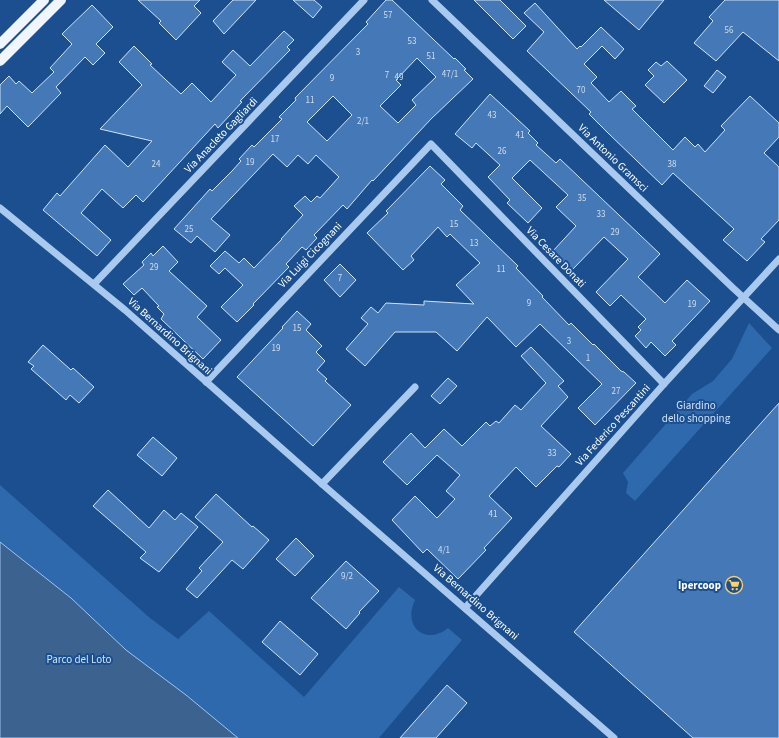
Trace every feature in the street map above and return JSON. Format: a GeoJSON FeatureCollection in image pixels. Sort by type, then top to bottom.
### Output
{"type":"FeatureCollection","features":[{"type":"Feature","properties":{"kind":"main road"},"geometry":{"type":"LineString","coordinates":[[0,44],[44,0]]}},
{"type":"Feature","properties":{"kind":"main road"},"geometry":{"type":"LineString","coordinates":[[0,62],[61,0]]}},
{"type":"Feature","properties":{"kind":"street","name":"Via Anacleto Gagliardi"},"geometry":{"type":"LineString","coordinates":[[94,284],[364,0]]}},
{"type":"Feature","properties":{"kind":"street","name":"Via Antonio Gramsci"},"geometry":{"type":"LineString","coordinates":[[432,0],[743,298],[779,330]]}},
{"type":"Feature","properties":{"kind":"street","name":"Via Luigi Cicognani"},"geometry":{"type":"LineString","coordinates":[[206,382],[431,144]]}},
{"type":"Feature","properties":{"kind":"street","name":"Via Cesare Donati"},"geometry":{"type":"LineString","coordinates":[[431,144],[664,384]]}},
{"type":"Feature","properties":{"kind":"street","name":"Via Bernardino Brignani"},"geometry":{"type":"LineString","coordinates":[[0,208],[125,310],[614,738]]}},
{"type":"Feature","properties":{"kind":"street","name":"Via Federico Pescantini"},"geometry":{"type":"LineString","coordinates":[[465,608],[664,384],[779,259]]}},
{"type":"Feature","properties":{"kind":"street"},"geometry":{"type":"LineString","coordinates":[[322,484],[416,387]]}},
{"type":"Feature","properties":{"kind":"green space","name":"Giardino dello shopping"},"geometry":{"type":"Polygon","coordinates":[[[749,323],[772,348],[635,501],[626,493],[628,482],[623,473],[692,394],[713,381],[732,359],[749,323]]]}},
{"type":"Feature","properties":{"kind":"green space","name":"Parco del Loto"},"geometry":{"type":"Polygon","coordinates":[[[0,485],[150,618],[178,639],[209,611],[304,697],[399,587],[415,600],[412,610],[412,618],[418,631],[424,634],[432,635],[440,633],[448,628],[462,640],[379,738],[0,738],[0,485]]]}},
{"type":"Feature","properties":{"kind":"shaded area"},"geometry":{"type":"Polygon","coordinates":[[[0,542],[71,598],[126,650],[186,695],[238,738],[0,738],[0,542]]]}},
{"type":"Feature","properties":{"kind":"building"},"geometry":{"type":"Polygon","coordinates":[[[138,0],[200,0],[194,6],[201,13],[176,40],[159,23],[161,21],[138,0]]]}},
{"type":"Feature","properties":{"kind":"building"},"geometry":{"type":"Polygon","coordinates":[[[233,0],[256,0],[224,34],[213,21],[233,0]]]}},
{"type":"Feature","properties":{"kind":"building"},"geometry":{"type":"Polygon","coordinates":[[[293,0],[314,0],[322,7],[313,18],[293,0]]]}},
{"type":"Feature","properties":{"kind":"building"},"geometry":{"type":"Polygon","coordinates":[[[386,0],[392,0],[454,59],[455,58],[473,79],[431,119],[373,181],[372,180],[347,209],[343,205],[314,235],[317,238],[306,250],[302,247],[286,264],[289,267],[237,322],[221,307],[243,285],[225,268],[219,274],[210,266],[225,251],[239,263],[244,258],[254,268],[303,215],[294,206],[305,196],[311,202],[317,196],[320,198],[339,177],[316,155],[308,164],[298,155],[287,167],[273,154],[211,219],[230,235],[215,252],[197,236],[191,243],[174,229],[210,189],[212,191],[232,171],[241,161],[239,159],[252,145],[254,147],[282,119],[279,117],[296,100],[295,98],[368,24],[366,22],[386,0]],[[417,58],[396,80],[401,85],[380,106],[398,123],[416,105],[412,100],[436,77],[417,58]],[[333,96],[307,122],[327,141],[352,115],[333,96]]]}},
{"type":"Feature","properties":{"kind":"building"},"geometry":{"type":"Polygon","coordinates":[[[474,0],[500,0],[526,26],[513,39],[474,0]]]}},
{"type":"Feature","properties":{"kind":"building"},"geometry":{"type":"Polygon","coordinates":[[[604,0],[664,0],[639,30],[604,0]]]}},
{"type":"Feature","properties":{"kind":"building"},"geometry":{"type":"Polygon","coordinates":[[[725,0],[779,0],[779,61],[743,32],[716,61],[694,43],[713,21],[709,17],[725,0]]]}},
{"type":"Feature","properties":{"kind":"building"},"geometry":{"type":"Polygon","coordinates":[[[535,3],[577,49],[580,46],[581,47],[601,27],[624,49],[615,59],[602,46],[584,64],[597,77],[591,83],[609,102],[621,91],[636,106],[632,109],[673,150],[685,137],[695,147],[698,144],[705,152],[725,130],[721,126],[750,96],[779,123],[779,137],[764,153],[779,167],[779,220],[761,239],[765,242],[747,261],[723,240],[734,229],[673,173],[662,185],[589,114],[591,112],[527,51],[544,32],[524,13],[535,3]]]}},
{"type":"Feature","properties":{"kind":"building"},"geometry":{"type":"Polygon","coordinates":[[[92,5],[113,27],[96,44],[105,53],[93,65],[85,57],[56,87],[61,93],[28,127],[7,106],[0,114],[0,85],[9,76],[16,84],[19,81],[32,93],[54,72],[50,68],[72,44],[62,34],[92,5]]]}},
{"type":"Feature","properties":{"kind":"building"},"geometry":{"type":"Polygon","coordinates":[[[284,31],[294,40],[287,47],[290,50],[240,101],[242,102],[218,128],[215,124],[143,202],[136,195],[123,208],[102,189],[81,213],[111,240],[97,256],[43,210],[57,193],[60,196],[105,145],[128,167],[152,141],[100,129],[142,85],[119,62],[134,46],[152,64],[150,65],[181,94],[192,83],[211,102],[236,75],[222,62],[233,50],[250,66],[284,31]]]}},
{"type":"Feature","properties":{"kind":"building"},"geometry":{"type":"Polygon","coordinates":[[[667,61],[687,80],[664,103],[645,85],[654,76],[648,70],[656,62],[661,66],[667,61]]]}},
{"type":"Feature","properties":{"kind":"building"},"geometry":{"type":"Polygon","coordinates":[[[717,70],[726,77],[713,93],[704,86],[717,70]]]}},
{"type":"Feature","properties":{"kind":"building"},"geometry":{"type":"Polygon","coordinates":[[[490,94],[530,131],[528,133],[538,143],[536,145],[556,163],[560,159],[660,254],[638,277],[665,303],[687,280],[710,301],[672,341],[676,345],[665,356],[651,342],[646,348],[635,336],[641,330],[638,327],[646,319],[621,295],[610,306],[596,292],[628,259],[604,237],[572,270],[553,251],[576,226],[556,207],[568,195],[530,160],[512,178],[542,208],[528,223],[507,203],[510,200],[488,177],[500,165],[476,143],[472,148],[455,134],[490,94]]]}},
{"type":"Feature","properties":{"kind":"building"},"geometry":{"type":"Polygon","coordinates":[[[430,166],[445,180],[441,184],[463,206],[460,210],[518,266],[516,268],[543,296],[542,297],[569,325],[571,323],[621,371],[636,383],[595,425],[578,408],[602,384],[540,324],[516,347],[487,317],[457,351],[436,332],[395,332],[365,366],[346,349],[368,324],[361,318],[371,307],[378,313],[386,303],[424,305],[424,301],[474,304],[456,285],[480,263],[450,234],[447,237],[438,227],[411,256],[414,260],[403,270],[367,233],[388,213],[386,211],[430,166]]]}},
{"type":"Feature","properties":{"kind":"building"},"geometry":{"type":"Polygon","coordinates":[[[163,246],[178,262],[169,271],[207,306],[197,317],[221,340],[203,359],[161,319],[164,314],[157,307],[159,306],[142,288],[134,295],[123,284],[144,265],[142,262],[151,253],[153,256],[163,246]]]}},
{"type":"Feature","properties":{"kind":"building"},"geometry":{"type":"Polygon","coordinates":[[[340,264],[356,280],[340,297],[324,280],[340,264]]]}},
{"type":"Feature","properties":{"kind":"building"},"geometry":{"type":"Polygon","coordinates":[[[297,311],[311,324],[306,330],[322,346],[316,352],[325,361],[317,370],[327,379],[325,381],[351,405],[313,446],[237,377],[297,311]]]}},
{"type":"Feature","properties":{"kind":"building"},"geometry":{"type":"Polygon","coordinates":[[[43,345],[71,370],[73,368],[94,387],[79,403],[70,395],[66,400],[31,369],[34,366],[28,362],[43,345]]]}},
{"type":"Feature","properties":{"kind":"building"},"geometry":{"type":"Polygon","coordinates":[[[531,347],[564,381],[558,386],[568,397],[541,426],[571,454],[559,467],[557,466],[536,487],[516,467],[489,496],[512,518],[484,548],[486,550],[458,579],[427,549],[423,553],[392,520],[415,496],[437,518],[455,499],[446,491],[460,475],[437,455],[407,485],[383,462],[411,433],[425,448],[444,429],[462,446],[486,422],[490,426],[496,421],[499,423],[515,405],[521,410],[546,383],[521,356],[531,347]]]}},
{"type":"Feature","properties":{"kind":"building"},"geometry":{"type":"Polygon","coordinates":[[[448,378],[457,386],[440,404],[431,396],[448,378]]]}},
{"type":"Feature","properties":{"kind":"building"},"geometry":{"type":"Polygon","coordinates":[[[779,403],[779,738],[693,738],[574,632],[779,403]]]}},
{"type":"Feature","properties":{"kind":"building"},"geometry":{"type":"Polygon","coordinates":[[[153,437],[177,458],[162,476],[137,455],[153,437]]]}},
{"type":"Feature","properties":{"kind":"building"},"geometry":{"type":"Polygon","coordinates":[[[108,490],[149,528],[164,510],[175,520],[181,513],[198,527],[159,572],[140,558],[146,552],[93,506],[108,490]]]}},
{"type":"Feature","properties":{"kind":"building"},"geometry":{"type":"Polygon","coordinates":[[[216,494],[252,527],[253,526],[269,540],[243,569],[232,560],[197,598],[186,589],[202,571],[199,568],[223,542],[195,517],[216,494]]]}},
{"type":"Feature","properties":{"kind":"building"},"geometry":{"type":"Polygon","coordinates":[[[296,538],[314,556],[295,576],[276,559],[296,538]]]}},
{"type":"Feature","properties":{"kind":"building"},"geometry":{"type":"Polygon","coordinates":[[[346,561],[379,591],[359,612],[360,613],[346,629],[311,598],[346,561]]]}},
{"type":"Feature","properties":{"kind":"building"},"geometry":{"type":"Polygon","coordinates":[[[280,621],[318,654],[300,675],[262,642],[280,621]]]}},
{"type":"Feature","properties":{"kind":"building"},"geometry":{"type":"Polygon","coordinates":[[[447,685],[467,703],[436,738],[400,738],[447,685]]]}},
{"type":"Feature","properties":{"kind":"place","name":"Ipercoop"},"geometry":{"type":"Point","coordinates":[734,585]}}]}
